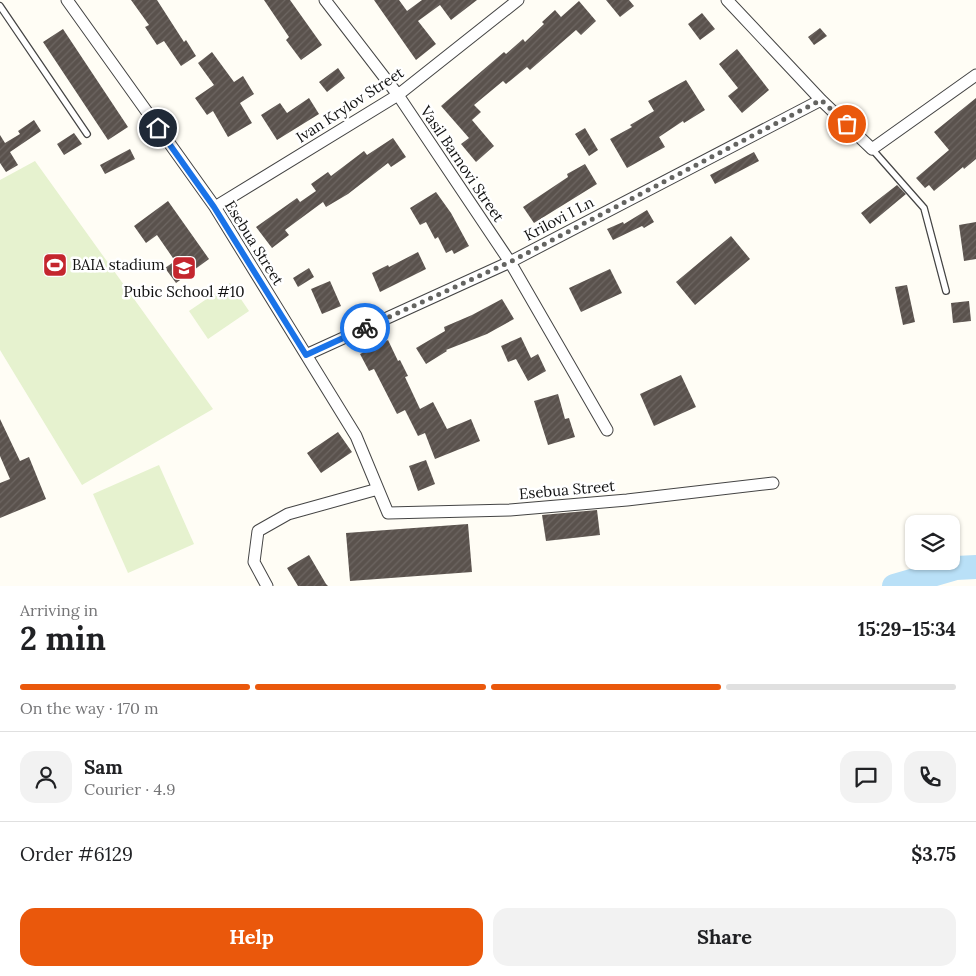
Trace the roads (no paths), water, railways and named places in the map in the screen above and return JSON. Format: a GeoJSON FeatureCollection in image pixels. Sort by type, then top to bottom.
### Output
{"type":"FeatureCollection","features":[{"type":"Feature","properties":{"kind":"street","name":"Esebua Street"},"geometry":{"type":"LineString","coordinates":[[67,0],[214,207],[356,436],[388,513],[529,508],[627,500],[774,483]]}},
{"type":"Feature","properties":{"kind":"street","name":"Vasil Barnovi Street"},"geometry":{"type":"LineString","coordinates":[[325,0],[398,95],[510,262],[607,430]]}},
{"type":"Feature","properties":{"kind":"street","name":"Ivan Krylov Street"},"geometry":{"type":"LineString","coordinates":[[214,207],[398,95],[518,0]]}},
{"type":"Feature","properties":{"kind":"street"},"geometry":{"type":"LineString","coordinates":[[727,0],[821,100],[872,149],[976,75]]}},
{"type":"Feature","properties":{"kind":"street","name":"Krilovi I Ln"},"geometry":{"type":"LineString","coordinates":[[306,355],[510,262],[821,100]]}},
{"type":"Feature","properties":{"kind":"street"},"geometry":{"type":"LineString","coordinates":[[267,586],[254,562],[258,531],[288,514],[378,489]]}},
{"type":"Feature","properties":{"kind":"lane"},"geometry":{"type":"LineString","coordinates":[[0,6],[87,134]]}},
{"type":"Feature","properties":{"kind":"lane"},"geometry":{"type":"LineString","coordinates":[[872,149],[924,208],[946,292]]}},
{"type":"Feature","properties":{"kind":"waterway"},"geometry":{"type":"LineString","coordinates":[[894,586],[956,568],[976,567]]}},
{"type":"Feature","properties":{"kind":"place","name":"BAIA stadium"},"geometry":{"type":"Point","coordinates":[55,265]}},
{"type":"Feature","properties":{"kind":"place","name":"Pubic School #10"},"geometry":{"type":"Point","coordinates":[184,268]}}]}
